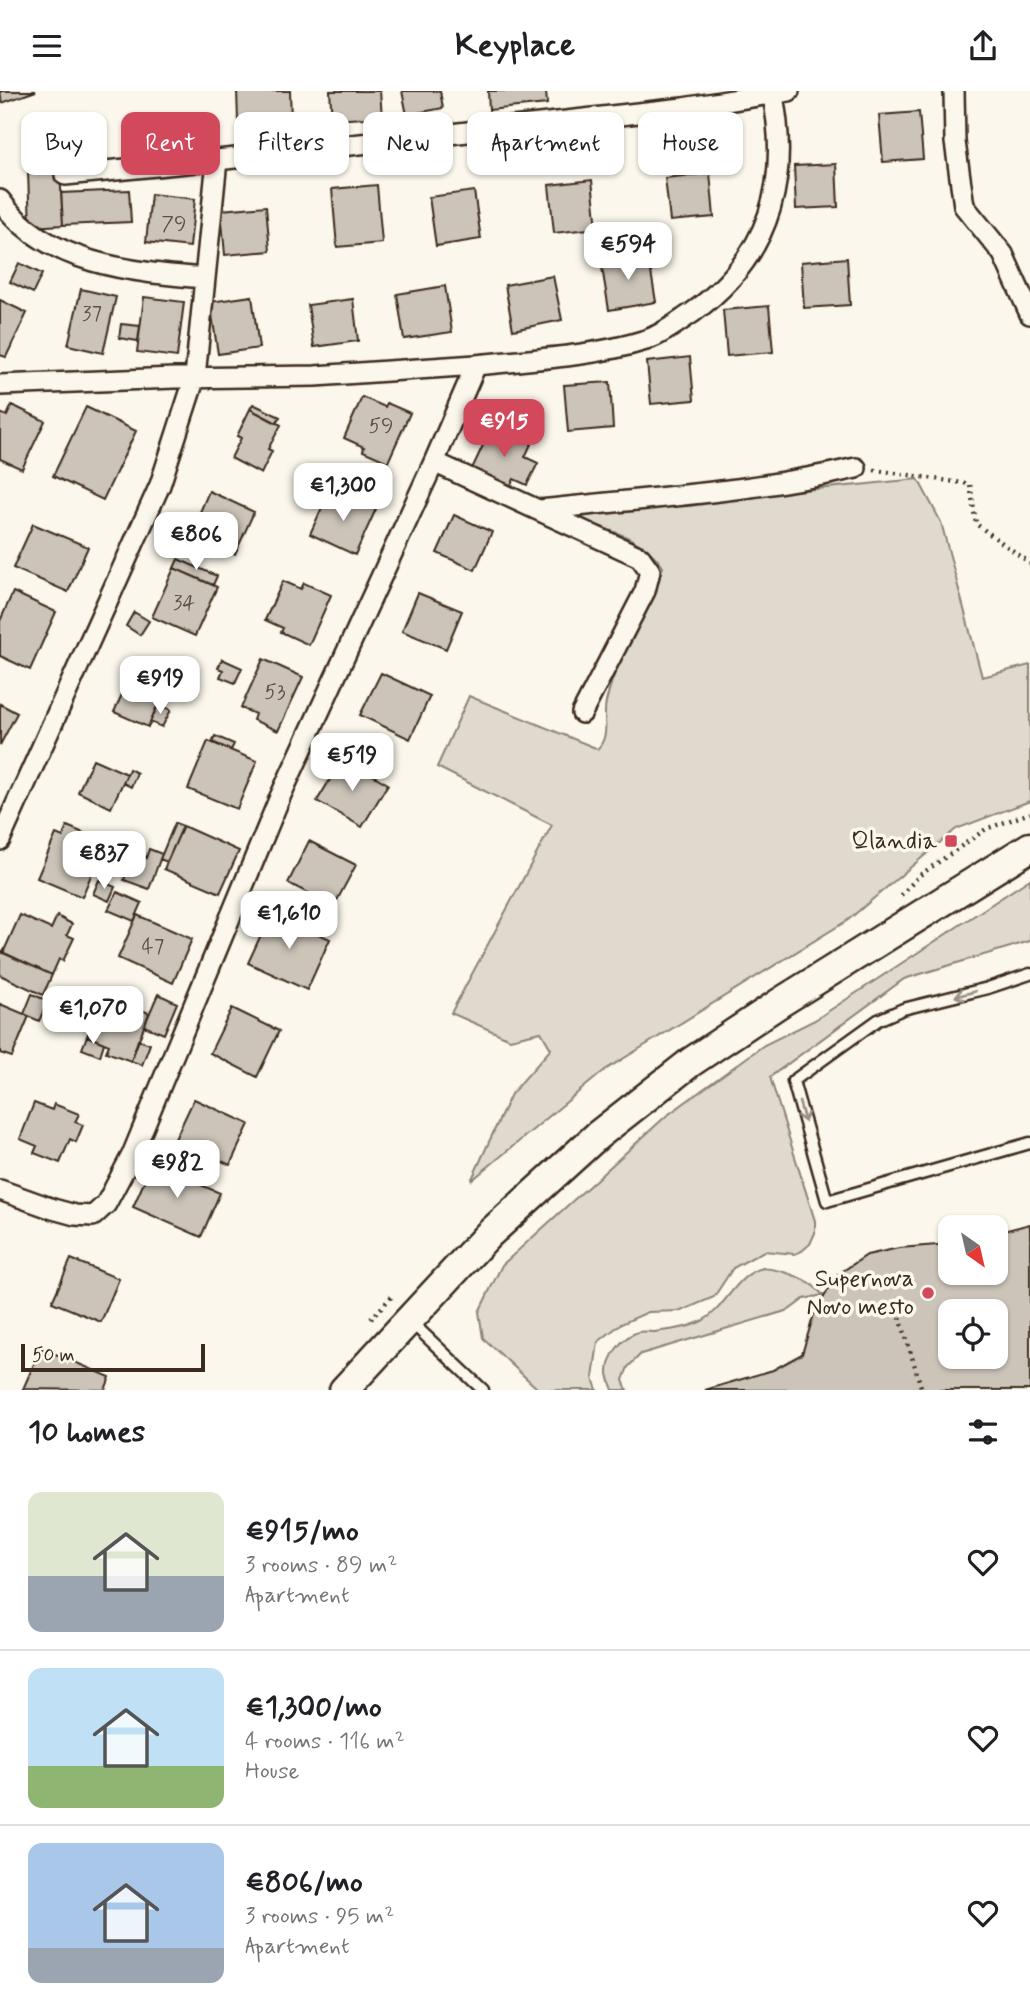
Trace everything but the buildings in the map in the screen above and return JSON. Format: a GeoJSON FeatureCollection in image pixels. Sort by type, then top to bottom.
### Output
{"type":"FeatureCollection","features":[{"type":"Feature","properties":{"kind":"main road"},"geometry":{"type":"LineString","coordinates":[[344,1390],[488,1235],[598,1135],[691,1062],[781,1002],[1030,847]]}},
{"type":"Feature","properties":{"kind":"street"},"geometry":{"type":"LineString","coordinates":[[954,91],[955,142],[964,206],[1003,254],[1030,314]]}},
{"type":"Feature","properties":{"kind":"street"},"geometry":{"type":"LineString","coordinates":[[0,385],[195,377],[315,376],[476,365],[587,353],[648,340],[705,303],[758,244],[770,212],[780,160],[778,92],[683,108],[220,160]]}},
{"type":"Feature","properties":{"kind":"street"},"geometry":{"type":"LineString","coordinates":[[0,840],[160,485],[195,377],[215,175]]}},
{"type":"Feature","properties":{"kind":"street"},"geometry":{"type":"LineString","coordinates":[[0,200],[31,234],[60,249],[105,265],[155,274],[205,278]]}},
{"type":"Feature","properties":{"kind":"street"},"geometry":{"type":"LineString","coordinates":[[0,1190],[75,1215],[93,1216],[106,1204],[132,1155],[280,797],[476,365]]}},
{"type":"Feature","properties":{"kind":"street"},"geometry":{"type":"LineString","coordinates":[[434,462],[640,557],[650,572],[645,591],[582,713]]}},
{"type":"Feature","properties":{"kind":"street"},"geometry":{"type":"LineString","coordinates":[[539,510],[721,490],[818,477],[856,468]]}},
{"type":"Feature","properties":{"kind":"lane"},"geometry":{"type":"LineString","coordinates":[[1030,974],[903,1009],[878,1020],[793,1081],[827,1201],[1030,1143]]}},
{"type":"Feature","properties":{"kind":"lane"},"geometry":{"type":"LineString","coordinates":[[409,1321],[484,1390]]}},
{"type":"Feature","properties":{"kind":"path"},"geometry":{"type":"LineString","coordinates":[[856,468],[970,484],[976,524],[1030,563]]}},
{"type":"Feature","properties":{"kind":"path"},"geometry":{"type":"LineString","coordinates":[[897,1304],[922,1390]]}},
{"type":"Feature","properties":{"kind":"shaded area"},"geometry":{"type":"Polygon","coordinates":[[[918,479],[941,522],[982,677],[1030,665],[1030,801],[956,829],[848,920],[605,1070],[471,1181],[511,1094],[551,1049],[541,1032],[510,1039],[451,1013],[552,825],[437,767],[469,696],[598,749],[602,743],[606,702],[611,685],[624,650],[663,567],[635,541],[574,518],[576,513],[918,479]]]}},
{"type":"Feature","properties":{"kind":"shaded area"},"geometry":{"type":"Polygon","coordinates":[[[1030,879],[1030,941],[904,979],[770,1077],[815,1221],[815,1233],[810,1244],[802,1251],[795,1254],[764,1251],[733,1268],[714,1297],[681,1311],[648,1312],[621,1324],[598,1342],[593,1378],[597,1390],[539,1390],[483,1338],[479,1312],[502,1265],[665,1117],[764,1045],[815,1020],[1030,879]]]}},
{"type":"Feature","properties":{"kind":"shaded area"},"geometry":{"type":"Polygon","coordinates":[[[763,1268],[796,1276],[823,1295],[804,1299],[789,1310],[641,1354],[628,1367],[623,1380],[627,1390],[613,1390],[608,1368],[626,1338],[638,1332],[673,1329],[702,1321],[718,1308],[745,1277],[763,1268]]]}},
{"type":"Feature","properties":{"kind":"place","name":"Qlandia"},"geometry":{"type":"Point","coordinates":[951,841]}},
{"type":"Feature","properties":{"kind":"place","name":"Supernova Novo mesto"},"geometry":{"type":"Point","coordinates":[928,1293]}}]}
